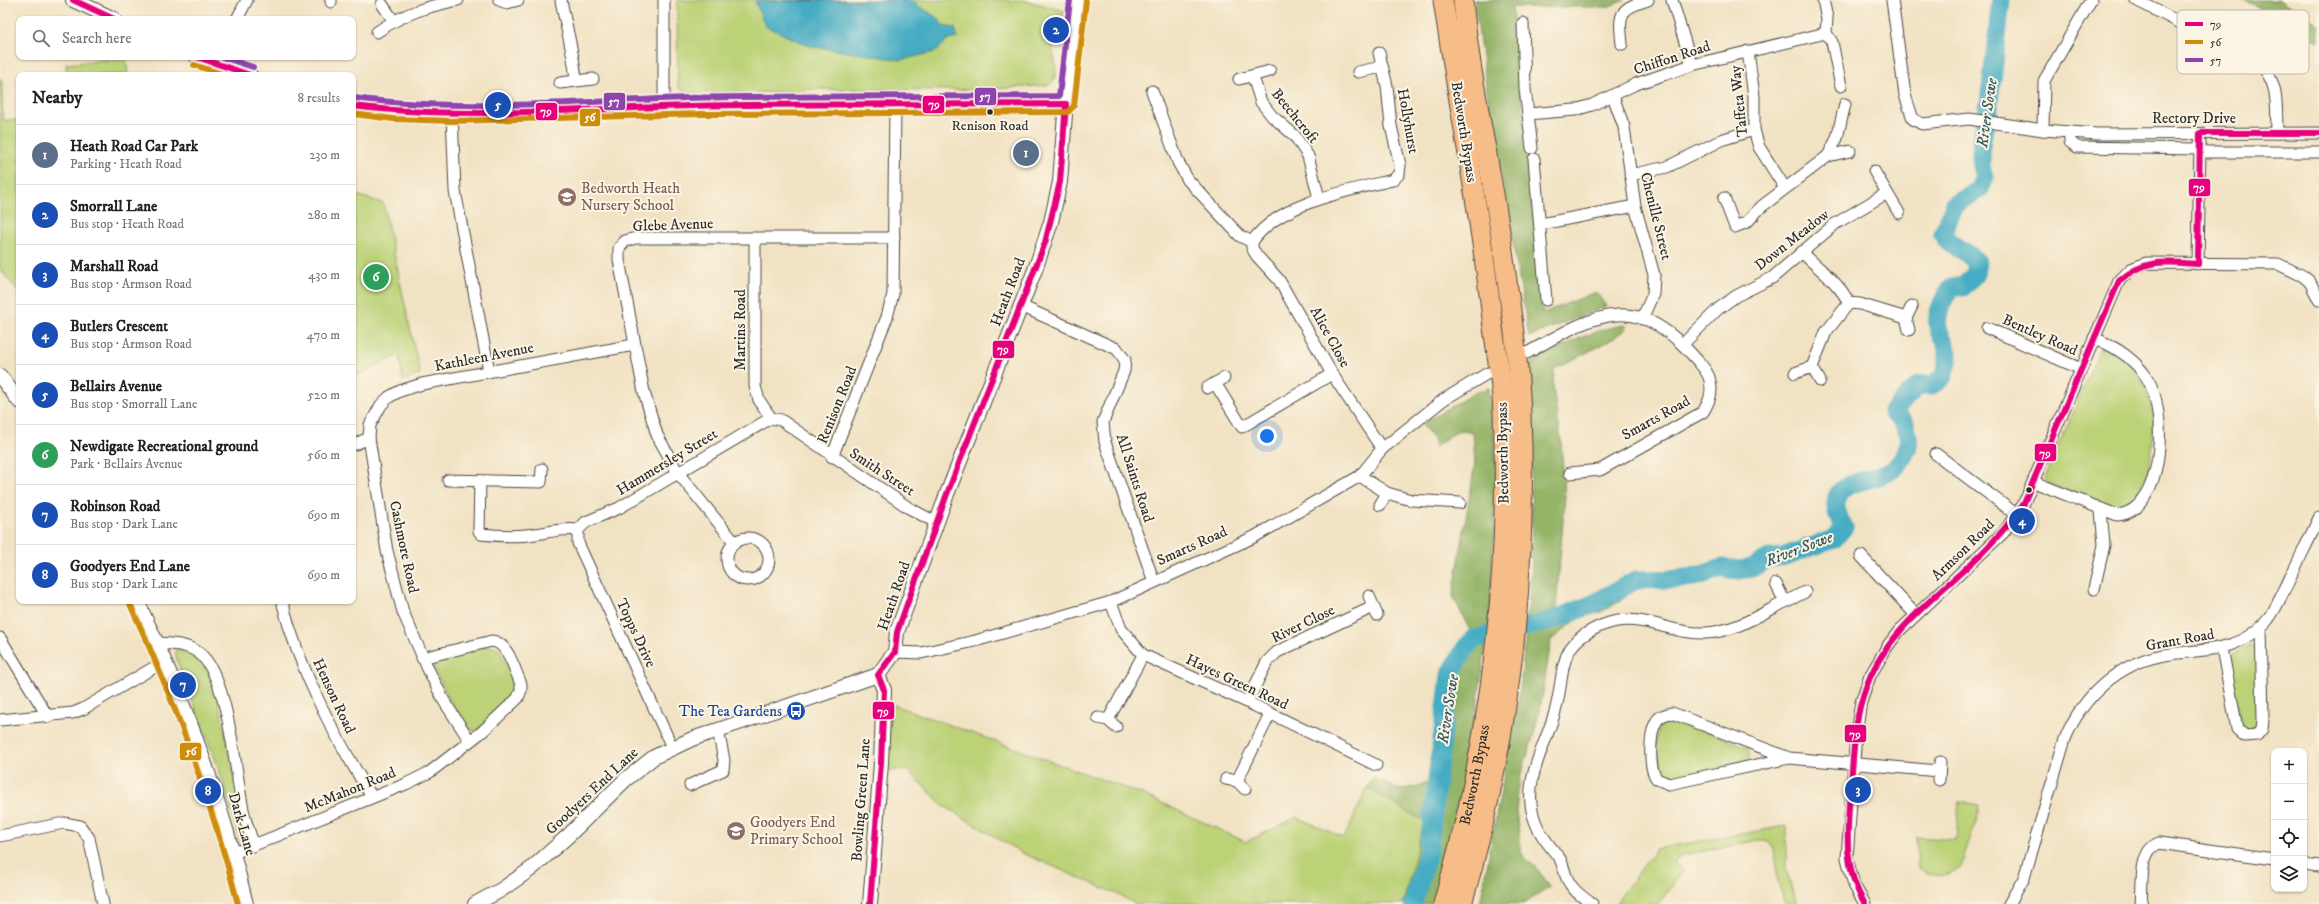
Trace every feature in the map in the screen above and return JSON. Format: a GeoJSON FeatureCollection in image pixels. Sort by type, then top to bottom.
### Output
{"type":"FeatureCollection","features":[{"type":"Feature","properties":{"kind":"highway","name":"Bedworth Bypass"},"geometry":{"type":"LineString","coordinates":[[1443,904],[1459,850],[1499,691],[1520,590],[1522,513],[1520,405],[1504,257],[1463,4]]}},
{"type":"Feature","properties":{"kind":"highway","name":"Bedworth Bypass"},"geometry":{"type":"LineString","coordinates":[[1444,5],[1486,264],[1503,412],[1504,521],[1495,774],[1478,851],[1462,904]]}},
{"type":"Feature","properties":{"kind":"street"},"geometry":{"type":"LineString","coordinates":[[73,0],[108,16]]}},
{"type":"Feature","properties":{"kind":"street"},"geometry":{"type":"LineString","coordinates":[[239,16],[247,0]]}},
{"type":"Feature","properties":{"kind":"street"},"geometry":{"type":"LineString","coordinates":[[377,32],[393,20],[418,9],[458,0]]}},
{"type":"Feature","properties":{"kind":"street"},"geometry":{"type":"LineString","coordinates":[[499,0],[507,3],[518,0]]}},
{"type":"Feature","properties":{"kind":"street"},"geometry":{"type":"LineString","coordinates":[[561,0],[566,30],[573,49],[576,81]]}},
{"type":"Feature","properties":{"kind":"street"},"geometry":{"type":"LineString","coordinates":[[664,0],[664,107]]}},
{"type":"Feature","properties":{"kind":"street","name":"Heath Road"},"geometry":{"type":"LineString","coordinates":[[895,652],[897,632],[937,523],[1045,243],[1060,182],[1066,104],[1078,0]]}},
{"type":"Feature","properties":{"kind":"street"},"geometry":{"type":"LineString","coordinates":[[1622,44],[1620,20],[1622,14],[1631,5],[1648,0]]}},
{"type":"Feature","properties":{"kind":"street"},"geometry":{"type":"LineString","coordinates":[[1672,0],[1692,65]]}},
{"type":"Feature","properties":{"kind":"street"},"geometry":{"type":"LineString","coordinates":[[1823,0],[1827,18],[1826,33],[1832,42],[1841,86]]}},
{"type":"Feature","properties":{"kind":"street","name":"Rectory Drive"},"geometry":{"type":"LineString","coordinates":[[1892,0],[1905,95],[1913,119],[1922,124],[1969,119],[2043,130],[2070,132],[2319,132]]}},
{"type":"Feature","properties":{"kind":"street"},"geometry":{"type":"LineString","coordinates":[[2043,130],[2043,90],[2046,76],[2092,0]]}},
{"type":"Feature","properties":{"kind":"street"},"geometry":{"type":"LineString","coordinates":[[2136,0],[2177,21]]}},
{"type":"Feature","properties":{"kind":"street"},"geometry":{"type":"LineString","coordinates":[[382,4],[393,20]]}},
{"type":"Feature","properties":{"kind":"street"},"geometry":{"type":"LineString","coordinates":[[1523,23],[1525,89],[1532,148]]}},
{"type":"Feature","properties":{"kind":"street","name":"Chiffon Road"},"geometry":{"type":"LineString","coordinates":[[1528,114],[1575,110],[1592,105],[1648,79],[1692,65],[1826,33]]}},
{"type":"Feature","properties":{"kind":"street","name":"Taffeta Way"},"geometry":{"type":"LineString","coordinates":[[1748,51],[1753,83],[1754,130],[1759,147],[1785,188]]}},
{"type":"Feature","properties":{"kind":"street","name":"Hollyhurst"},"geometry":{"type":"LineString","coordinates":[[1319,198],[1393,180],[1400,171],[1379,53]]}},
{"type":"Feature","properties":{"kind":"street"},"geometry":{"type":"LineString","coordinates":[[221,61],[244,72]]}},
{"type":"Feature","properties":{"kind":"street"},"geometry":{"type":"LineString","coordinates":[[1358,72],[1382,67]]}},
{"type":"Feature","properties":{"kind":"street","name":"Beechcroft"},"geometry":{"type":"LineString","coordinates":[[1239,79],[1253,77],[1270,71]]}},
{"type":"Feature","properties":{"kind":"street"},"geometry":{"type":"LineString","coordinates":[[2270,74],[2275,90],[2276,133]]}},
{"type":"Feature","properties":{"kind":"street","name":"Beechcroft"},"geometry":{"type":"LineString","coordinates":[[1253,77],[1261,102],[1295,136],[1308,156],[1319,198]]}},
{"type":"Feature","properties":{"kind":"street"},"geometry":{"type":"LineString","coordinates":[[560,84],[593,79]]}},
{"type":"Feature","properties":{"kind":"street"},"geometry":{"type":"LineString","coordinates":[[1152,91],[1178,162],[1188,180],[1240,236],[1252,242],[1257,234],[1291,210],[1319,198]]}},
{"type":"Feature","properties":{"kind":"street","name":"Chenille Street"},"geometry":{"type":"LineString","coordinates":[[1613,96],[1624,127],[1635,206],[1654,275],[1653,294],[1642,319]]}},
{"type":"Feature","properties":{"kind":"street"},"geometry":{"type":"LineString","coordinates":[[356,106],[393,111],[452,113],[664,107],[1066,104]]}},
{"type":"Feature","properties":{"kind":"street"},"geometry":{"type":"LineString","coordinates":[[1828,156],[1837,138],[1844,104]]}},
{"type":"Feature","properties":{"kind":"street","name":"Renison Road"},"geometry":{"type":"LineString","coordinates":[[832,457],[891,306],[895,277],[895,105]]}},
{"type":"Feature","properties":{"kind":"street"},"geometry":{"type":"LineString","coordinates":[[452,113],[455,191],[489,371]]}},
{"type":"Feature","properties":{"kind":"street"},"geometry":{"type":"LineString","coordinates":[[1630,175],[1667,167],[1724,139],[1754,130]]}},
{"type":"Feature","properties":{"kind":"street","name":"Rectory Drive"},"geometry":{"type":"LineString","coordinates":[[2070,132],[2070,142],[2076,147],[2319,152]]}},
{"type":"Feature","properties":{"kind":"street"},"geometry":{"type":"LineString","coordinates":[[2200,133],[2198,264],[2278,264],[2303,276],[2310,282],[2319,300]]}},
{"type":"Feature","properties":{"kind":"street"},"geometry":{"type":"LineString","coordinates":[[1724,198],[1735,227],[1747,222],[1761,207],[1828,156],[1850,151]]}},
{"type":"Feature","properties":{"kind":"street"},"geometry":{"type":"LineString","coordinates":[[1534,159],[1541,224],[1546,300]]}},
{"type":"Feature","properties":{"kind":"street"},"geometry":{"type":"LineString","coordinates":[[1874,171],[1899,213]]}},
{"type":"Feature","properties":{"kind":"street","name":"Down Meadow"},"geometry":{"type":"LineString","coordinates":[[1683,344],[1718,309],[1736,296],[1772,278],[1835,224],[1887,193]]}},
{"type":"Feature","properties":{"kind":"street"},"geometry":{"type":"LineString","coordinates":[[1541,224],[1635,206]]}},
{"type":"Feature","properties":{"kind":"street","name":"Glebe Avenue"},"geometry":{"type":"LineString","coordinates":[[735,543],[678,473],[656,435],[649,416],[634,345],[618,253],[625,241],[654,238],[894,238]]}},
{"type":"Feature","properties":{"kind":"street","name":"Martins Road"},"geometry":{"type":"LineString","coordinates":[[755,238],[755,386],[759,400],[771,418]]}},
{"type":"Feature","properties":{"kind":"street","name":"Alice Close"},"geometry":{"type":"LineString","coordinates":[[1252,242],[1252,248],[1257,256],[1279,280],[1291,298],[1332,374],[1382,449]]}},
{"type":"Feature","properties":{"kind":"street"},"geometry":{"type":"LineString","coordinates":[[1802,252],[1818,269],[1837,284],[1850,302],[1906,318]]}},
{"type":"Feature","properties":{"kind":"street","name":"Armson Road"},"geometry":{"type":"LineString","coordinates":[[1866,904],[1854,885],[1847,858],[1853,764],[1858,716],[1870,676],[1887,647],[1916,615],[2003,533],[2017,515],[2034,482],[2114,289],[2119,281],[2131,269],[2146,263],[2198,264]]}},
{"type":"Feature","properties":{"kind":"street"},"geometry":{"type":"LineString","coordinates":[[1795,373],[1812,367],[1826,332],[1850,302]]}},
{"type":"Feature","properties":{"kind":"street","name":"All Saints Road"},"geometry":{"type":"LineString","coordinates":[[1021,306],[1117,348],[1125,360],[1124,371],[1103,422],[1105,442],[1154,582]]}},
{"type":"Feature","properties":{"kind":"street"},"geometry":{"type":"LineString","coordinates":[[1909,330],[1906,318],[1912,306]]}},
{"type":"Feature","properties":{"kind":"street","name":"Smarts Road"},"geometry":{"type":"LineString","coordinates":[[1527,353],[1591,321],[1618,315],[1642,319],[1665,330],[1683,344],[1710,379],[1711,397],[1702,412],[1600,470],[1570,473]]}},
{"type":"Feature","properties":{"kind":"street","name":"Bentley Road"},"geometry":{"type":"LineString","coordinates":[[1987,328],[2081,369]]}},
{"type":"Feature","properties":{"kind":"street"},"geometry":{"type":"LineString","coordinates":[[2034,482],[2117,516],[2130,513],[2141,505],[2155,470],[2160,433],[2157,404],[2147,377],[2118,350],[2094,338]]}},
{"type":"Feature","properties":{"kind":"street","name":"Kathleen Avenue"},"geometry":{"type":"LineString","coordinates":[[369,438],[375,413],[389,397],[422,384],[634,345]]}},
{"type":"Feature","properties":{"kind":"street"},"geometry":{"type":"LineString","coordinates":[[1812,367],[1820,381]]}},
{"type":"Feature","properties":{"kind":"street","name":"Smarts Road"},"geometry":{"type":"LineString","coordinates":[[895,652],[921,653],[975,641],[1111,602],[1254,537],[1360,476],[1382,449],[1443,400],[1488,373]]}},
{"type":"Feature","properties":{"kind":"street"},"geometry":{"type":"LineString","coordinates":[[1215,383],[1242,427],[1332,374]]}},
{"type":"Feature","properties":{"kind":"street"},"geometry":{"type":"LineString","coordinates":[[0,376],[16,397]]}},
{"type":"Feature","properties":{"kind":"street","name":"Smith Street"},"geometry":{"type":"LineString","coordinates":[[771,418],[781,420],[832,457],[923,517],[937,523]]}},
{"type":"Feature","properties":{"kind":"street","name":"Hammersley Street"},"geometry":{"type":"LineString","coordinates":[[578,530],[586,522],[619,508],[771,418]]}},
{"type":"Feature","properties":{"kind":"street"},"geometry":{"type":"LineString","coordinates":[[356,444],[369,438]]}},
{"type":"Feature","properties":{"kind":"street","name":"Cashmore Road"},"geometry":{"type":"LineString","coordinates":[[369,438],[394,581],[422,658],[444,701],[470,741]]}},
{"type":"Feature","properties":{"kind":"street"},"geometry":{"type":"LineString","coordinates":[[1936,454],[2017,515]]}},
{"type":"Feature","properties":{"kind":"street"},"geometry":{"type":"LineString","coordinates":[[448,480],[541,482],[542,469]]}},
{"type":"Feature","properties":{"kind":"street"},"geometry":{"type":"LineString","coordinates":[[1360,476],[1387,493],[1411,500],[1460,503]]}},
{"type":"Feature","properties":{"kind":"street"},"geometry":{"type":"LineString","coordinates":[[480,481],[479,532],[481,534],[507,536],[534,534],[566,528],[578,530]]}},
{"type":"Feature","properties":{"kind":"street"},"geometry":{"type":"LineString","coordinates":[[1380,505],[1387,493]]}},
{"type":"Feature","properties":{"kind":"street"},"geometry":{"type":"LineString","coordinates":[[2094,589],[2104,545],[2101,510]]}},
{"type":"Feature","properties":{"kind":"street","name":"Grant Road"},"geometry":{"type":"LineString","coordinates":[[2009,904],[2024,878],[2065,739],[2070,727],[2086,703],[2108,680],[2144,661],[2163,655],[2222,648],[2240,642],[2261,626],[2272,615],[2319,518]]}},
{"type":"Feature","properties":{"kind":"street","name":"Topps Drive"},"geometry":{"type":"LineString","coordinates":[[578,530],[578,543],[672,747]]}},
{"type":"Feature","properties":{"kind":"street"},"geometry":{"type":"LineString","coordinates":[[1861,556],[1916,615]]}},
{"type":"Feature","properties":{"kind":"street"},"geometry":{"type":"LineString","coordinates":[[1776,584],[1784,602]]}},
{"type":"Feature","properties":{"kind":"street"},"geometry":{"type":"LineString","coordinates":[[1592,904],[1576,892],[1560,860],[1543,838],[1535,821],[1531,806],[1531,787],[1538,756],[1551,726],[1556,706],[1560,675],[1567,650],[1583,636],[1603,625],[1624,619],[1638,619],[1676,630],[1706,633],[1739,625],[1805,592]]}},
{"type":"Feature","properties":{"kind":"street","name":"River Close"},"geometry":{"type":"LineString","coordinates":[[1247,702],[1267,662],[1277,652],[1375,611],[1369,596]]}},
{"type":"Feature","properties":{"kind":"street","name":"Hayes Green Road"},"geometry":{"type":"LineString","coordinates":[[1111,602],[1122,629],[1143,655],[1247,702],[1376,765]]}},
{"type":"Feature","properties":{"kind":"street","name":"Dark Lane"},"geometry":{"type":"LineString","coordinates":[[138,604],[158,643],[211,778],[234,853],[246,904]]}},
{"type":"Feature","properties":{"kind":"street","name":"Henson Road"},"geometry":{"type":"LineString","coordinates":[[283,604],[298,655],[313,690],[340,743],[372,797]]}},
{"type":"Feature","properties":{"kind":"street"},"geometry":{"type":"LineString","coordinates":[[2222,648],[2237,730],[2245,736],[2258,735],[2262,730],[2263,720],[2261,626]]}},
{"type":"Feature","properties":{"kind":"street"},"geometry":{"type":"LineString","coordinates":[[0,638],[48,716]]}},
{"type":"Feature","properties":{"kind":"street"},"geometry":{"type":"LineString","coordinates":[[422,658],[492,640],[498,641],[503,646],[521,684],[522,690],[518,698],[470,741]]}},
{"type":"Feature","properties":{"kind":"street","name":"Dark Lane"},"geometry":{"type":"LineString","coordinates":[[158,643],[184,646],[191,649],[199,653],[210,666],[224,707],[242,805],[254,845]]}},
{"type":"Feature","properties":{"kind":"street"},"geometry":{"type":"LineString","coordinates":[[878,675],[895,652]]}},
{"type":"Feature","properties":{"kind":"street"},"geometry":{"type":"LineString","coordinates":[[1107,722],[1143,655]]}},
{"type":"Feature","properties":{"kind":"street"},"geometry":{"type":"LineString","coordinates":[[0,720],[48,716],[83,709],[165,661]]}},
{"type":"Feature","properties":{"kind":"street","name":"Goodyers End Lane"},"geometry":{"type":"LineString","coordinates":[[475,904],[501,890],[531,869],[564,840],[625,780],[644,764],[672,747],[878,675]]}},
{"type":"Feature","properties":{"kind":"street","name":"Bowling Green Lane"},"geometry":{"type":"LineString","coordinates":[[870,904],[881,763],[884,690],[878,675]]}},
{"type":"Feature","properties":{"kind":"street"},"geometry":{"type":"LineString","coordinates":[[1789,758],[1669,784],[1657,779],[1650,763],[1655,723],[1662,716],[1672,713],[1789,758],[1940,771]]}},
{"type":"Feature","properties":{"kind":"street"},"geometry":{"type":"LineString","coordinates":[[1245,790],[1231,780],[1270,714]]}},
{"type":"Feature","properties":{"kind":"street"},"geometry":{"type":"LineString","coordinates":[[690,785],[723,770],[724,760],[718,730]]}},
{"type":"Feature","properties":{"kind":"street","name":"McMahon Road"},"geometry":{"type":"LineString","coordinates":[[234,853],[430,772],[470,741]]}},
{"type":"Feature","properties":{"kind":"street"},"geometry":{"type":"LineString","coordinates":[[0,836],[64,823],[80,826],[89,838],[103,904]]}},
{"type":"Feature","properties":{"kind":"street"},"geometry":{"type":"LineString","coordinates":[[2141,904],[2145,856],[2150,848],[2159,843],[2271,859]]}},
{"type":"Feature","properties":{"kind":"street"},"geometry":{"type":"LineString","coordinates":[[2307,864],[2319,866]]}},
{"type":"Feature","properties":{"kind":"green space"},"geometry":{"type":"Polygon","coordinates":[[[677,0],[1024,0],[1065,11],[1055,28],[1052,39],[1056,71],[1053,82],[1048,85],[981,90],[806,89],[796,92],[694,93],[681,90],[678,85],[677,0]]]}},
{"type":"Feature","properties":{"kind":"green space"},"geometry":{"type":"Polygon","coordinates":[[[1474,0],[1625,0],[1607,7],[1512,7],[1543,313],[1596,292],[1606,306],[1529,337],[1487,91],[1474,0]]]}},
{"type":"Feature","properties":{"kind":"green space"},"geometry":{"type":"Polygon","coordinates":[[[2244,0],[2280,0],[2296,10],[2262,10],[2244,0]]]}},
{"type":"Feature","properties":{"kind":"green space"},"geometry":{"type":"Polygon","coordinates":[[[2309,19],[2319,26],[2319,42],[2309,36],[2309,19]]]}},
{"type":"Feature","properties":{"kind":"green space"},"geometry":{"type":"Polygon","coordinates":[[[106,60],[126,60],[128,72],[67,72],[66,64],[106,60]]]}},
{"type":"Feature","properties":{"kind":"green space"},"geometry":{"type":"Polygon","coordinates":[[[0,78],[2,83],[3,120],[16,120],[16,288],[0,269],[0,78]]]}},
{"type":"Feature","properties":{"kind":"green space"},"geometry":{"type":"Polygon","coordinates":[[[356,195],[383,203],[420,374],[403,381],[399,355],[356,376],[356,195]]]}},
{"type":"Feature","properties":{"kind":"green space"},"geometry":{"type":"Polygon","coordinates":[[[1626,325],[1626,330],[1602,345],[1554,369],[1553,388],[1561,440],[1565,497],[1556,608],[1567,608],[1593,600],[1625,578],[1636,585],[1632,592],[1617,603],[1601,612],[1579,618],[1551,640],[1543,693],[1535,731],[1520,778],[1516,811],[1522,854],[1538,870],[1551,887],[1523,904],[1480,904],[1521,683],[1532,566],[1530,364],[1565,345],[1588,335],[1601,330],[1626,325]]]}},
{"type":"Feature","properties":{"kind":"green space"},"geometry":{"type":"Polygon","coordinates":[[[2100,348],[2107,349],[2114,353],[2136,372],[2144,384],[2152,411],[2153,440],[2149,468],[2142,487],[2142,494],[2137,503],[2119,511],[2049,484],[2045,478],[2100,348]]]}},
{"type":"Feature","properties":{"kind":"green space"},"geometry":{"type":"Polygon","coordinates":[[[1489,388],[1497,469],[1490,616],[1475,721],[1450,849],[1435,904],[1403,904],[1424,821],[1367,788],[1373,778],[1402,790],[1437,781],[1450,675],[1466,647],[1474,639],[1453,596],[1475,463],[1473,433],[1458,430],[1435,447],[1433,438],[1422,424],[1474,393],[1489,388]]]}},
{"type":"Feature","properties":{"kind":"green space"},"geometry":{"type":"Polygon","coordinates":[[[2252,645],[2257,649],[2259,717],[2256,726],[2253,729],[2248,730],[2241,726],[2229,656],[2252,645]]]}},
{"type":"Feature","properties":{"kind":"green space"},"geometry":{"type":"Polygon","coordinates":[[[489,646],[499,649],[517,683],[516,694],[477,730],[471,730],[454,709],[432,664],[434,660],[489,646]]]}},
{"type":"Feature","properties":{"kind":"green space"},"geometry":{"type":"Polygon","coordinates":[[[175,650],[191,653],[207,668],[217,694],[248,843],[242,845],[218,766],[177,661],[175,650]]]}},
{"type":"Feature","properties":{"kind":"green space"},"geometry":{"type":"Polygon","coordinates":[[[891,704],[1142,794],[1246,842],[1297,817],[1344,838],[1367,788],[1425,821],[1403,904],[1135,904],[1119,895],[1022,853],[944,806],[907,770],[887,770],[891,704]]]}},
{"type":"Feature","properties":{"kind":"green space"},"geometry":{"type":"Polygon","coordinates":[[[1672,718],[1746,747],[1750,752],[1748,761],[1669,779],[1662,775],[1655,762],[1655,746],[1662,722],[1672,718]]]}},
{"type":"Feature","properties":{"kind":"green space"},"geometry":{"type":"Polygon","coordinates":[[[1959,801],[1979,805],[1977,819],[1961,866],[1951,873],[1940,876],[1923,871],[1918,868],[1916,837],[1956,840],[1959,801]]]}},
{"type":"Feature","properties":{"kind":"green space"},"geometry":{"type":"Polygon","coordinates":[[[1786,826],[1786,869],[1797,904],[1786,904],[1778,883],[1774,849],[1768,842],[1759,840],[1679,856],[1674,863],[1684,870],[1658,904],[1615,904],[1656,849],[1786,826]]]}},
{"type":"Feature","properties":{"kind":"water"},"geometry":{"type":"Polygon","coordinates":[[[909,0],[938,18],[943,26],[955,28],[958,38],[948,40],[935,52],[901,60],[809,46],[765,26],[755,1],[909,0]]]}},
{"type":"Feature","properties":{"kind":"waterway","name":"River Sowe"},"geometry":{"type":"LineString","coordinates":[[1413,904],[1428,852],[1450,675],[1466,647],[1474,639],[1550,621],[1595,603],[1636,580],[1679,579],[1698,576],[1722,568],[1739,570],[1752,568],[1769,558],[1782,557],[1834,539],[1844,527],[1836,506],[1836,500],[1841,491],[1854,483],[1886,473],[1900,463],[1907,451],[1908,436],[1904,423],[1892,412],[1919,385],[1932,385],[1943,377],[1948,355],[1938,326],[1940,308],[1952,287],[1963,287],[1975,274],[1977,262],[1969,254],[1950,242],[1943,234],[1954,205],[1980,189],[1985,177],[1982,167],[1981,149],[1991,89],[2001,0]]}},
{"type":"Feature","properties":{"kind":"transit line","name":"79"},"geometry":{"type":"LineString","coordinates":[[73,0],[108,16]]}},
{"type":"Feature","properties":{"kind":"transit line","name":"57"},"geometry":{"type":"LineString","coordinates":[[356,98],[437,104],[520,105],[734,97],[1059,96],[1070,0]]}},
{"type":"Feature","properties":{"kind":"transit line","name":"56"},"geometry":{"type":"LineString","coordinates":[[356,114],[393,119],[452,121],[701,114],[1068,112],[1074,106],[1086,1]]}},
{"type":"Feature","properties":{"kind":"transit line","name":"79"},"geometry":{"type":"LineString","coordinates":[[206,60],[241,72]]}},
{"type":"Feature","properties":{"kind":"transit line","name":"57"},"geometry":{"type":"LineString","coordinates":[[231,60],[253,67]]}},
{"type":"Feature","properties":{"kind":"transit line","name":"56"},"geometry":{"type":"LineString","coordinates":[[194,65],[216,72]]}},
{"type":"Feature","properties":{"kind":"transit line","name":"79"},"geometry":{"type":"LineString","coordinates":[[356,106],[395,110],[479,113],[737,105],[1066,104],[1060,182],[1045,243],[947,494],[897,632],[895,652],[878,675],[884,690],[881,763],[870,904]]}},
{"type":"Feature","properties":{"kind":"transit line","name":"79"},"geometry":{"type":"LineString","coordinates":[[1865,904],[1858,891],[1850,864],[1848,850],[1848,821],[1854,741],[1858,715],[1865,690],[1874,669],[1886,649],[1900,631],[1916,614],[1984,551],[2023,505],[2119,281],[2138,268],[2156,263],[2166,262],[2198,264],[2200,133],[2319,133]]}},
{"type":"Feature","properties":{"kind":"transit line","name":"56"},"geometry":{"type":"LineString","coordinates":[[130,604],[162,677],[191,751],[216,827],[238,904]]}},
{"type":"Feature","properties":{"kind":"place","name":"Smorrall Lane"},"geometry":{"type":"Point","coordinates":[1056,30]}},
{"type":"Feature","properties":{"kind":"place","name":"Bellairs Avenue"},"geometry":{"type":"Point","coordinates":[498,105]}},
{"type":"Feature","properties":{"kind":"place","name":"Renison Road"},"geometry":{"type":"Point","coordinates":[990,112]}},
{"type":"Feature","properties":{"kind":"place","name":"Heath Road Car Park"},"geometry":{"type":"Point","coordinates":[1026,153]}},
{"type":"Feature","properties":{"kind":"place","name":"Bedworth Heath Nursery School"},"geometry":{"type":"Point","coordinates":[567,197]}},
{"type":"Feature","properties":{"kind":"place","name":"Newdigate Recreational ground"},"geometry":{"type":"Point","coordinates":[376,277]}},
{"type":"Feature","properties":{"kind":"place","name":"Butlers Crescent"},"geometry":{"type":"Point","coordinates":[2022,521]}},
{"type":"Feature","properties":{"kind":"place","name":"Robinson Road"},"geometry":{"type":"Point","coordinates":[183,685]}},
{"type":"Feature","properties":{"kind":"place","name":"The Tea Gardens"},"geometry":{"type":"Point","coordinates":[796,711]}},
{"type":"Feature","properties":{"kind":"place","name":"Marshall Road"},"geometry":{"type":"Point","coordinates":[1858,790]}},
{"type":"Feature","properties":{"kind":"place","name":"Goodyers End Lane"},"geometry":{"type":"Point","coordinates":[208,791]}},
{"type":"Feature","properties":{"kind":"place","name":"Goodyers End Primary School"},"geometry":{"type":"Point","coordinates":[736,831]}}]}
